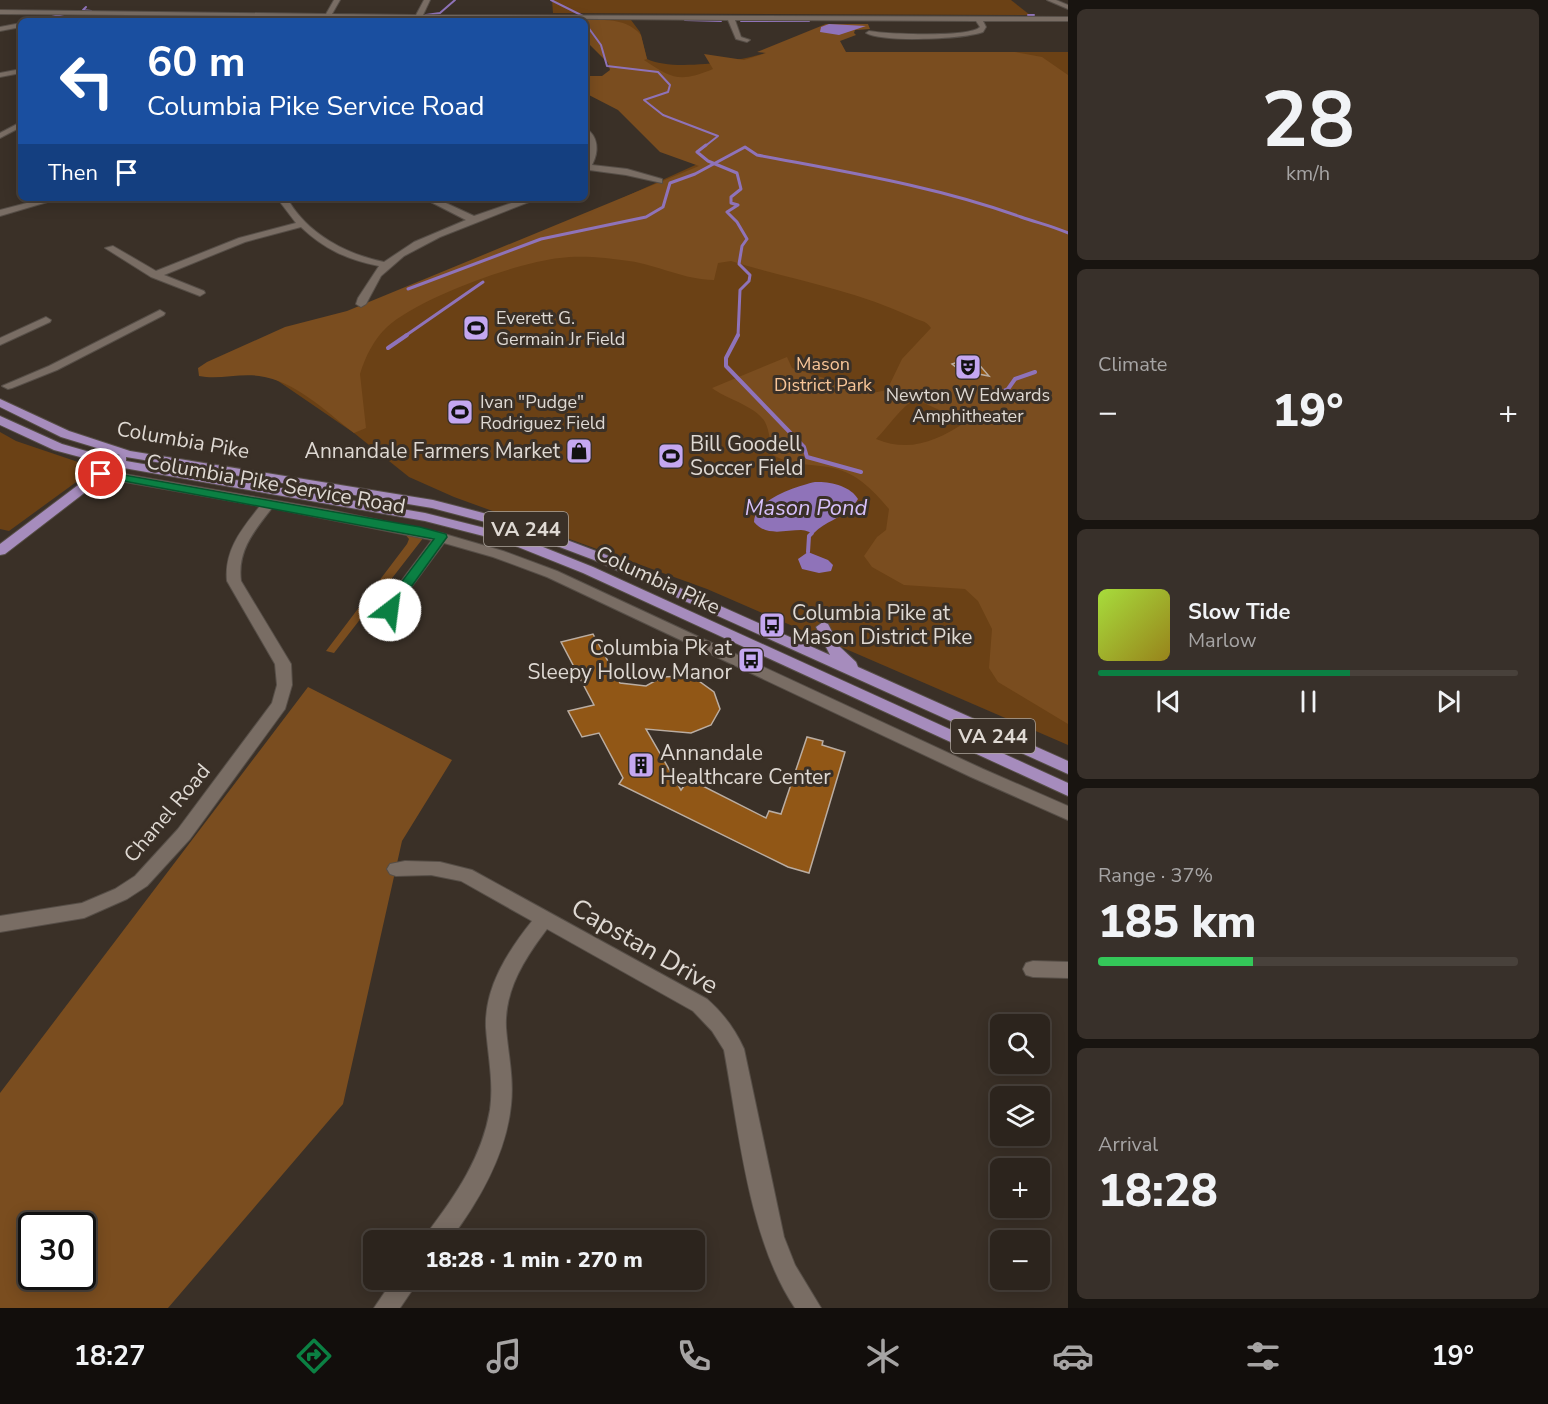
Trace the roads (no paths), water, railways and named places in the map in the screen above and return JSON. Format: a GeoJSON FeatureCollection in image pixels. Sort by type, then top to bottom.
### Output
{"type":"FeatureCollection","features":[{"type":"Feature","properties":{"kind":"main road","name":"Columbia Pike"},"geometry":{"type":"LineString","coordinates":[[0,403],[65,434],[128,454],[433,504],[508,523],[599,557],[1068,768]]}},
{"type":"Feature","properties":{"kind":"main road","name":"Columbia Pike"},"geometry":{"type":"LineString","coordinates":[[0,420],[58,447],[115,464],[424,517],[508,538],[588,570],[1068,790]]}},
{"type":"Feature","properties":{"kind":"main road"},"geometry":{"type":"LineString","coordinates":[[0,551],[128,454]]}},
{"type":"Feature","properties":{"kind":"main road"},"geometry":{"type":"LineString","coordinates":[[823,627],[834,650],[845,662],[871,680]]}},
{"type":"Feature","properties":{"kind":"street"},"geometry":{"type":"LineString","coordinates":[[328,16],[337,0]]}},
{"type":"Feature","properties":{"kind":"street"},"geometry":{"type":"LineString","coordinates":[[419,16],[428,0]]}},
{"type":"Feature","properties":{"kind":"street"},"geometry":{"type":"LineString","coordinates":[[1050,0],[1068,8]]}},
{"type":"Feature","properties":{"kind":"street"},"geometry":{"type":"LineString","coordinates":[[198,14],[204,5]]}},
{"type":"Feature","properties":{"kind":"street"},"geometry":{"type":"LineString","coordinates":[[53,18],[74,12],[81,6]]}},
{"type":"Feature","properties":{"kind":"street"},"geometry":{"type":"LineString","coordinates":[[1040,13],[1068,8]]}},
{"type":"Feature","properties":{"kind":"street"},"geometry":{"type":"LineString","coordinates":[[0,12],[328,16],[337,18]]}},
{"type":"Feature","properties":{"kind":"street"},"geometry":{"type":"LineString","coordinates":[[160,18],[164,14]]}},
{"type":"Feature","properties":{"kind":"street"},"geometry":{"type":"LineString","coordinates":[[367,18],[419,16],[452,18]]}},
{"type":"Feature","properties":{"kind":"street"},"geometry":{"type":"LineString","coordinates":[[588,19],[1068,19]]}},
{"type":"Feature","properties":{"kind":"street"},"geometry":{"type":"LineString","coordinates":[[635,19],[647,29]]}},
{"type":"Feature","properties":{"kind":"street"},"geometry":{"type":"LineString","coordinates":[[731,19],[738,38],[747,40]]}},
{"type":"Feature","properties":{"kind":"street"},"geometry":{"type":"LineString","coordinates":[[869,33],[887,36],[968,35],[981,31],[983,27],[979,20]]}},
{"type":"Feature","properties":{"kind":"street"},"geometry":{"type":"LineString","coordinates":[[0,29],[18,26]]}},
{"type":"Feature","properties":{"kind":"street"},"geometry":{"type":"LineString","coordinates":[[0,75],[18,72]]}},
{"type":"Feature","properties":{"kind":"street"},"geometry":{"type":"LineString","coordinates":[[0,136],[18,126]]}},
{"type":"Feature","properties":{"kind":"street"},"geometry":{"type":"LineString","coordinates":[[588,136],[594,147],[588,163]]}},
{"type":"Feature","properties":{"kind":"street"},"geometry":{"type":"LineString","coordinates":[[588,168],[627,172],[659,181]]}},
{"type":"Feature","properties":{"kind":"street"},"geometry":{"type":"LineString","coordinates":[[0,213],[45,201]]}},
{"type":"Feature","properties":{"kind":"street"},"geometry":{"type":"LineString","coordinates":[[284,201],[303,224],[333,250],[354,258],[386,265]]}},
{"type":"Feature","properties":{"kind":"street"},"geometry":{"type":"LineString","coordinates":[[434,201],[476,221]]}},
{"type":"Feature","properties":{"kind":"street"},"geometry":{"type":"LineString","coordinates":[[361,304],[370,283],[386,265],[413,247],[526,201]]}},
{"type":"Feature","properties":{"kind":"street"},"geometry":{"type":"LineString","coordinates":[[155,275],[242,240],[303,224]]}},
{"type":"Feature","properties":{"kind":"street"},"geometry":{"type":"LineString","coordinates":[[110,248],[155,275],[200,293]]}},
{"type":"Feature","properties":{"kind":"street"},"geometry":{"type":"LineString","coordinates":[[7,386],[53,368],[160,313]]}},
{"type":"Feature","properties":{"kind":"street"},"geometry":{"type":"LineString","coordinates":[[0,342],[46,320]]}},
{"type":"Feature","properties":{"kind":"street","name":"Columbia Pike Service Road"},"geometry":{"type":"LineString","coordinates":[[101,474],[411,529],[492,552],[552,574],[971,771],[1068,813]]}},
{"type":"Feature","properties":{"kind":"street","name":"Chanel Road"},"geometry":{"type":"LineString","coordinates":[[0,924],[84,910],[121,894],[141,881],[184,834],[279,705],[285,692],[286,679],[283,664],[234,581],[232,571],[238,547],[268,505]]}},
{"type":"Feature","properties":{"kind":"street"},"geometry":{"type":"LineString","coordinates":[[392,629],[390,610],[394,600],[441,537]]}},
{"type":"Feature","properties":{"kind":"street","name":"Capstan Drive"},"geometry":{"type":"LineString","coordinates":[[396,869],[428,867],[457,872],[700,1005],[714,1017],[726,1032],[734,1050],[769,1233],[780,1262],[796,1291],[809,1308]]}},
{"type":"Feature","properties":{"kind":"street"},"geometry":{"type":"LineString","coordinates":[[444,1230],[476,1182],[493,1142],[500,1110],[502,1080],[495,1026],[501,990],[516,957],[544,919]]}},
{"type":"Feature","properties":{"kind":"street"},"geometry":{"type":"LineString","coordinates":[[1033,969],[1068,970]]}},
{"type":"Feature","properties":{"kind":"street"},"geometry":{"type":"LineString","coordinates":[[386,1308],[400,1290]]}},
{"type":"Feature","properties":{"kind":"water"},"geometry":{"type":"Polygon","coordinates":[[[829,24],[866,26],[839,35],[820,32],[821,27],[829,24]]]}},
{"type":"Feature","properties":{"kind":"water","name":"Mason Pond"},"geometry":{"type":"Polygon","coordinates":[[[815,482],[839,485],[855,494],[858,499],[849,510],[814,533],[801,530],[764,530],[754,522],[761,507],[778,495],[815,482]]]}},
{"type":"Feature","properties":{"kind":"water"},"geometry":{"type":"Polygon","coordinates":[[[808,552],[828,560],[833,565],[831,571],[819,573],[802,569],[798,559],[808,552]]]}},
{"type":"Feature","properties":{"kind":"waterway"},"geometry":{"type":"LineString","coordinates":[[426,15],[440,13],[455,0]]}},
{"type":"Feature","properties":{"kind":"waterway"},"geometry":{"type":"LineString","coordinates":[[551,0],[585,17]]}},
{"type":"Feature","properties":{"kind":"waterway"},"geometry":{"type":"LineString","coordinates":[[86,7],[83,10],[91,11]]}},
{"type":"Feature","properties":{"kind":"waterway"},"geometry":{"type":"LineString","coordinates":[[47,18],[64,14]]}},
{"type":"Feature","properties":{"kind":"waterway"},"geometry":{"type":"LineString","coordinates":[[1028,15],[1034,15]]}},
{"type":"Feature","properties":{"kind":"waterway"},"geometry":{"type":"LineString","coordinates":[[685,20],[721,21]]}},
{"type":"Feature","properties":{"kind":"waterway"},"geometry":{"type":"LineString","coordinates":[[741,21],[809,21]]}},
{"type":"Feature","properties":{"kind":"waterway"},"geometry":{"type":"LineString","coordinates":[[588,27],[601,45],[607,66],[658,72],[670,85],[668,92],[644,100],[663,115],[718,136],[704,147]]}},
{"type":"Feature","properties":{"kind":"waterway"},"geometry":{"type":"LineString","coordinates":[[706,145],[697,152],[714,164]]}},
{"type":"Feature","properties":{"kind":"waterway"},"geometry":{"type":"LineString","coordinates":[[714,164],[745,147],[757,155],[923,188],[989,206],[1068,233]]}},
{"type":"Feature","properties":{"kind":"waterway"},"geometry":{"type":"LineString","coordinates":[[408,289],[541,239],[646,217],[663,207],[670,183],[714,164]]}},
{"type":"Feature","properties":{"kind":"waterway"},"geometry":{"type":"LineString","coordinates":[[714,164],[737,173],[741,189],[731,197],[731,203],[738,205],[727,212],[737,222],[747,239],[742,246],[739,264],[750,275],[749,281],[740,290],[738,336]]}},
{"type":"Feature","properties":{"kind":"waterway"},"geometry":{"type":"LineString","coordinates":[[405,336],[483,282]]}},
{"type":"Feature","properties":{"kind":"waterway"},"geometry":{"type":"LineString","coordinates":[[388,348],[407,335]]}},
{"type":"Feature","properties":{"kind":"waterway"},"geometry":{"type":"LineString","coordinates":[[738,335],[726,358],[726,366],[804,447],[807,457],[861,472]]}},
{"type":"Feature","properties":{"kind":"waterway"},"geometry":{"type":"LineString","coordinates":[[999,393],[1008,389],[1015,379],[1035,372]]}},
{"type":"Feature","properties":{"kind":"waterway"},"geometry":{"type":"LineString","coordinates":[[808,552],[809,536],[812,533]]}},
{"type":"Feature","properties":{"kind":"place","name":"Everett G. Germain Jr Field"},"geometry":{"type":"Point","coordinates":[476,328]}},
{"type":"Feature","properties":{"kind":"place","name":"Newton W Edwards Amphitheater"},"geometry":{"type":"Point","coordinates":[968,367]}},
{"type":"Feature","properties":{"kind":"place","name":"Ivan \"Pudge\" Rodriguez Field"},"geometry":{"type":"Point","coordinates":[460,412]}},
{"type":"Feature","properties":{"kind":"place","name":"Annandale Farmers Market"},"geometry":{"type":"Point","coordinates":[579,451]}},
{"type":"Feature","properties":{"kind":"place","name":"Bill Goodell Soccer Field"},"geometry":{"type":"Point","coordinates":[671,456]}},
{"type":"Feature","properties":{"kind":"place","name":"Columbia Pike at Mason District Pike"},"geometry":{"type":"Point","coordinates":[772,625]}},
{"type":"Feature","properties":{"kind":"place","name":"Columbia Pk at Sleepy Hollow Manor"},"geometry":{"type":"Point","coordinates":[751,660]}},
{"type":"Feature","properties":{"kind":"place","name":"Annandale Healthcare Center"},"geometry":{"type":"Point","coordinates":[641,765]}},
{"type":"Feature","properties":{"kind":"park label","name":"Mason District Park"},"geometry":{"type":"Point","coordinates":[823,374]}}]}
